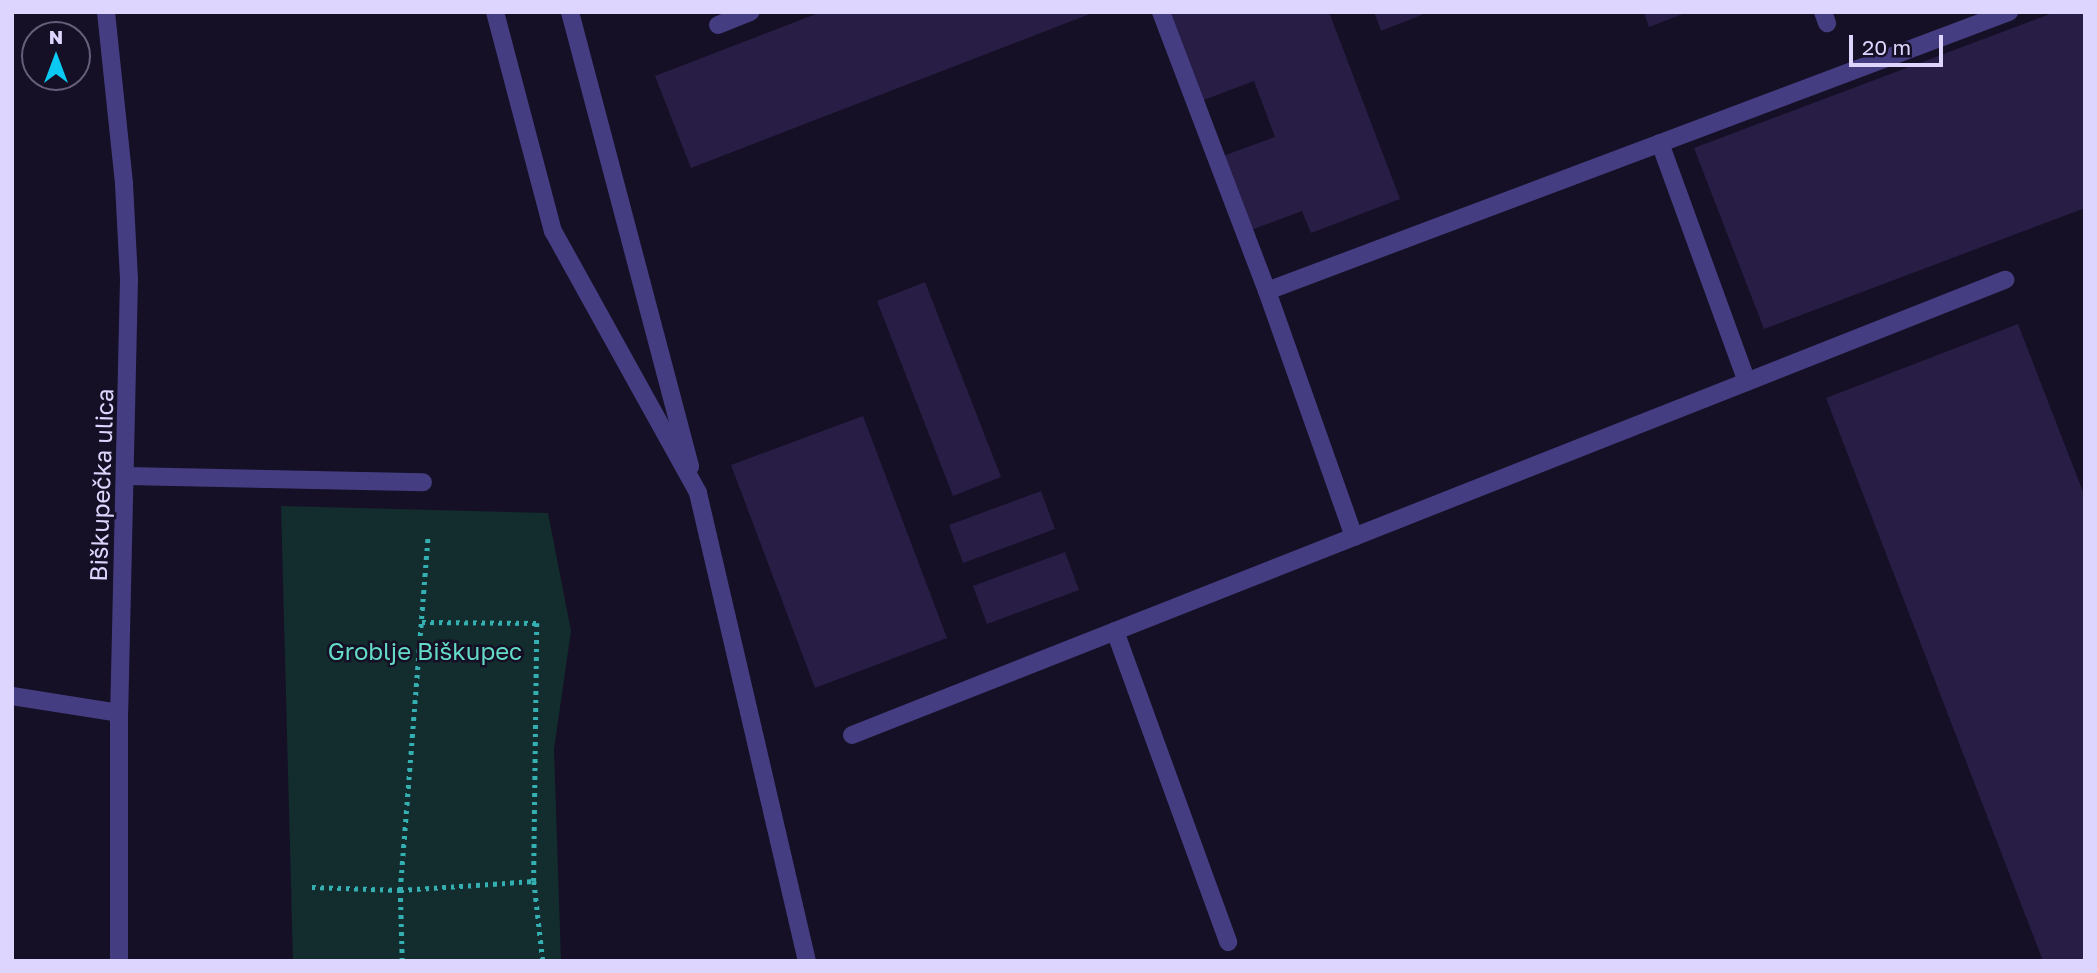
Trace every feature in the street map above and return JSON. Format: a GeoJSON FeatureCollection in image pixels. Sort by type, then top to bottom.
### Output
{"type":"FeatureCollection","features":[{"type":"Feature","properties":{"kind":"street","name":"Biškupečka ulica"},"geometry":{"type":"LineString","coordinates":[[106,12],[124,184],[129,279],[119,713],[119,961]]}},
{"type":"Feature","properties":{"kind":"street"},"geometry":{"type":"LineString","coordinates":[[495,12],[553,231],[698,493]]}},
{"type":"Feature","properties":{"kind":"street"},"geometry":{"type":"LineString","coordinates":[[570,12],[698,493],[807,961]]}},
{"type":"Feature","properties":{"kind":"street"},"geometry":{"type":"LineString","coordinates":[[718,25],[750,12]]}},
{"type":"Feature","properties":{"kind":"street"},"geometry":{"type":"LineString","coordinates":[[1161,12],[1267,291],[1354,537]]}},
{"type":"Feature","properties":{"kind":"street"},"geometry":{"type":"LineString","coordinates":[[1267,291],[2009,12]]}},
{"type":"Feature","properties":{"kind":"street"},"geometry":{"type":"LineString","coordinates":[[1660,143],[1747,382]]}},
{"type":"Feature","properties":{"kind":"street"},"geometry":{"type":"LineString","coordinates":[[852,735],[2005,280]]}},
{"type":"Feature","properties":{"kind":"street"},"geometry":{"type":"LineString","coordinates":[[126,476],[423,482]]}},
{"type":"Feature","properties":{"kind":"street"},"geometry":{"type":"LineString","coordinates":[[1115,631],[1228,942]]}},
{"type":"Feature","properties":{"kind":"street"},"geometry":{"type":"LineString","coordinates":[[12,696],[119,713]]}},
{"type":"Feature","properties":{"kind":"path"},"geometry":{"type":"LineString","coordinates":[[402,961],[400,890],[428,537]]}},
{"type":"Feature","properties":{"kind":"path"},"geometry":{"type":"LineString","coordinates":[[422,622],[537,623],[534,881],[543,961]]}},
{"type":"Feature","properties":{"kind":"path"},"geometry":{"type":"LineString","coordinates":[[312,887],[400,890],[534,881]]}},
{"type":"Feature","properties":{"kind":"green space","name":"Groblje Biškupec"},"geometry":{"type":"Polygon","coordinates":[[[281,506],[548,513],[571,631],[554,749],[561,961],[293,961],[281,506]]]}},
{"type":"Feature","properties":{"kind":"building"},"geometry":{"type":"Polygon","coordinates":[[[821,12],[1095,12],[691,168],[655,76],[821,12]]]}},
{"type":"Feature","properties":{"kind":"building"},"geometry":{"type":"Polygon","coordinates":[[[1167,12],[1329,12],[1400,199],[1311,233],[1302,211],[1251,230],[1223,156],[1275,137],[1254,81],[1201,101],[1167,12]]]}},
{"type":"Feature","properties":{"kind":"building"},"geometry":{"type":"Polygon","coordinates":[[[1374,12],[1429,12],[1381,31],[1374,12]]]}},
{"type":"Feature","properties":{"kind":"building"},"geometry":{"type":"Polygon","coordinates":[[[1644,12],[1688,12],[1649,27],[1644,12]]]}},
{"type":"Feature","properties":{"kind":"building"},"geometry":{"type":"Polygon","coordinates":[[[2055,12],[2085,12],[2085,208],[1764,329],[1694,148],[2055,12]]]}},
{"type":"Feature","properties":{"kind":"building"},"geometry":{"type":"Polygon","coordinates":[[[925,282],[1001,477],[953,496],[877,301],[925,282]]]}},
{"type":"Feature","properties":{"kind":"building"},"geometry":{"type":"Polygon","coordinates":[[[2018,324],[2085,497],[2085,961],[2043,961],[1826,398],[2018,324]]]}},
{"type":"Feature","properties":{"kind":"building"},"geometry":{"type":"Polygon","coordinates":[[[863,416],[947,638],[815,688],[731,465],[863,416]]]}},
{"type":"Feature","properties":{"kind":"building"},"geometry":{"type":"Polygon","coordinates":[[[1041,491],[1055,529],[963,563],[949,525],[1041,491]]]}},
{"type":"Feature","properties":{"kind":"building"},"geometry":{"type":"Polygon","coordinates":[[[1065,552],[1079,590],[987,624],[973,586],[1065,552]]]}}]}
